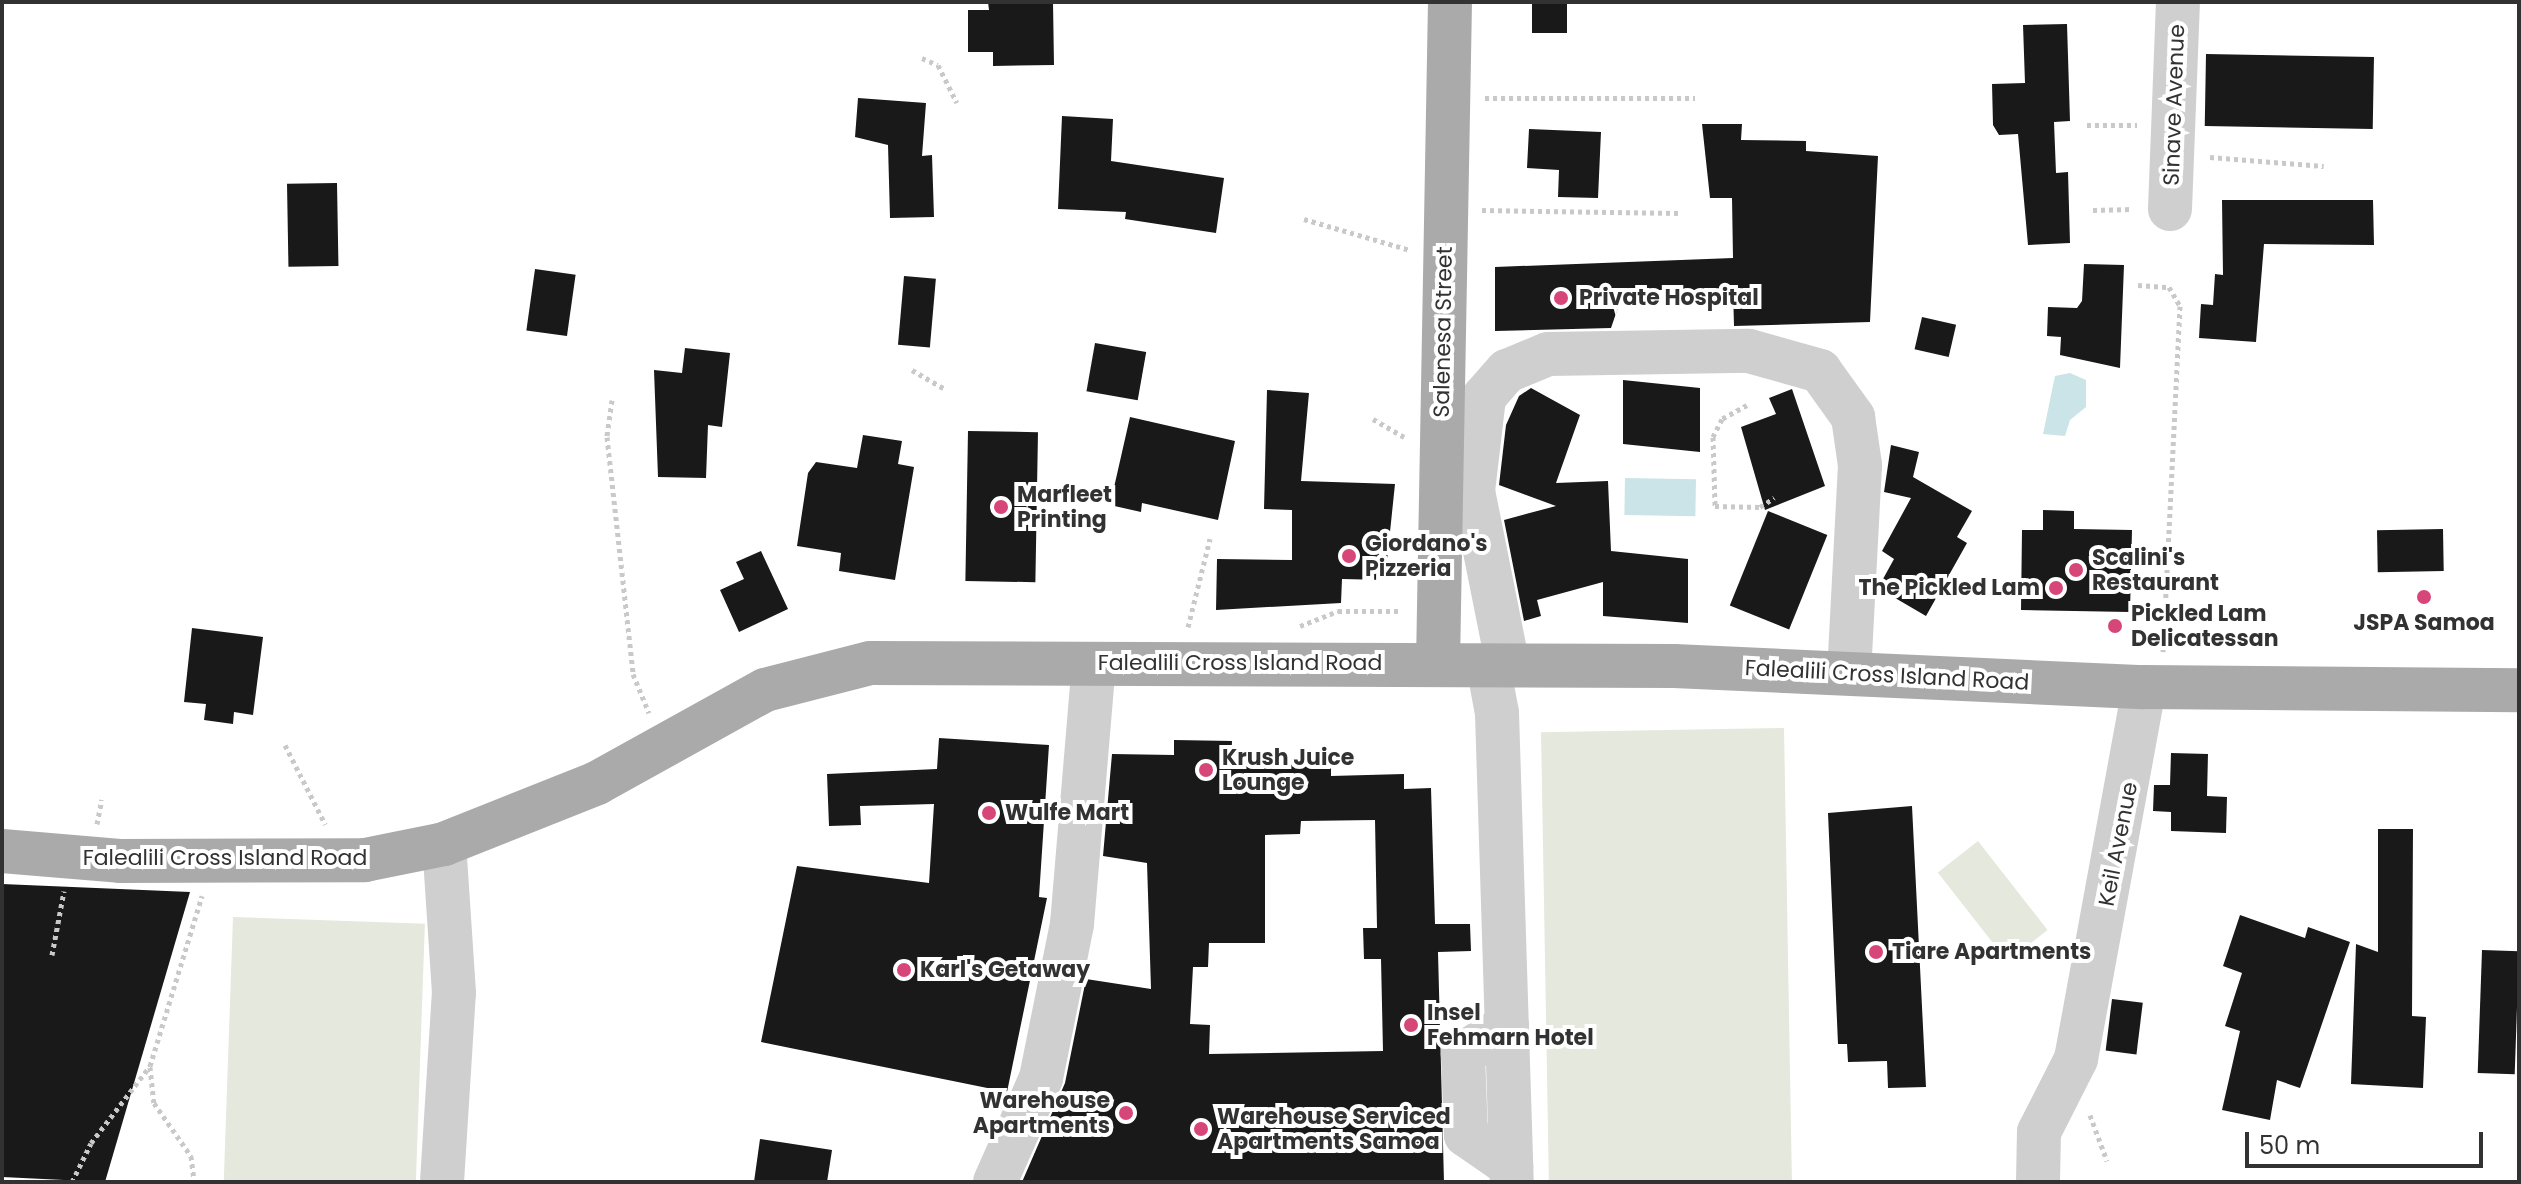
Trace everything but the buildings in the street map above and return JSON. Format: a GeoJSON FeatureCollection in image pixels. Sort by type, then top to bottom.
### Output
{"type":"FeatureCollection","features":[{"type":"Feature","properties":{"kind":"main road","name":"Salenesa Street"},"geometry":{"type":"LineString","coordinates":[[1438,663],[1450,2]]}},
{"type":"Feature","properties":{"kind":"main road","name":"Falealili Cross Island Road"},"geometry":{"type":"LineString","coordinates":[[2,851],[70,859],[333,860],[444,844],[541,809],[678,741],[765,690],[870,663],[1438,663],[1849,673],[2153,686],[2519,690]]}},
{"type":"Feature","properties":{"kind":"street","name":"Sinave Avenue"},"geometry":{"type":"LineString","coordinates":[[2170,209],[2178,2]]}},
{"type":"Feature","properties":{"kind":"street"},"geometry":{"type":"LineString","coordinates":[[1512,1174],[1498,665],[1473,491],[1484,397],[1507,371],[1548,354],[1749,351],[1820,371],[1853,417],[1860,480],[1849,673]]}},
{"type":"Feature","properties":{"kind":"street"},"geometry":{"type":"LineString","coordinates":[[995,1182],[1041,1078],[1072,924],[1094,664]]}},
{"type":"Feature","properties":{"kind":"street","name":"Keil Avenue"},"geometry":{"type":"LineString","coordinates":[[2038,1182],[2039,1132],[2076,1059],[2153,686]]}},
{"type":"Feature","properties":{"kind":"street"},"geometry":{"type":"LineString","coordinates":[[442,1182],[454,993],[444,844]]}},
{"type":"Feature","properties":{"kind":"path"},"geometry":{"type":"LineString","coordinates":[[922,58],[938,65],[957,103]]}},
{"type":"Feature","properties":{"kind":"path"},"geometry":{"type":"LineString","coordinates":[[1448,98],[1695,98]]}},
{"type":"Feature","properties":{"kind":"path"},"geometry":{"type":"LineString","coordinates":[[2087,125],[2324,166]]}},
{"type":"Feature","properties":{"kind":"path"},"geometry":{"type":"LineString","coordinates":[[1445,210],[1680,213]]}},
{"type":"Feature","properties":{"kind":"path"},"geometry":{"type":"LineString","coordinates":[[1304,219],[1444,265]]}},
{"type":"Feature","properties":{"kind":"path"},"geometry":{"type":"LineString","coordinates":[[2138,285],[2169,287],[2180,306],[2153,686]]}},
{"type":"Feature","properties":{"kind":"path"},"geometry":{"type":"LineString","coordinates":[[912,370],[945,389]]}},
{"type":"Feature","properties":{"kind":"path"},"geometry":{"type":"LineString","coordinates":[[612,400],[607,437],[633,674],[649,714],[678,741]]}},
{"type":"Feature","properties":{"kind":"path"},"geometry":{"type":"LineString","coordinates":[[1747,405],[1722,419],[1713,437],[1715,506],[1760,507],[1774,498]]}},
{"type":"Feature","properties":{"kind":"path"},"geometry":{"type":"LineString","coordinates":[[1185,664],[1210,539]]}},
{"type":"Feature","properties":{"kind":"path"},"geometry":{"type":"LineString","coordinates":[[1291,663],[1295,632],[1308,618],[1338,611],[1439,612]]}},
{"type":"Feature","properties":{"kind":"path"},"geometry":{"type":"LineString","coordinates":[[285,745],[315,798],[333,860]]}},
{"type":"Feature","properties":{"kind":"path"},"geometry":{"type":"LineString","coordinates":[[52,955],[70,859]]}},
{"type":"Feature","properties":{"kind":"path"},"geometry":{"type":"LineString","coordinates":[[72,1182],[91,1143],[150,1066],[195,916],[221,860]]}},
{"type":"Feature","properties":{"kind":"path"},"geometry":{"type":"LineString","coordinates":[[150,1066],[154,1103],[191,1156],[194,1182]]}},
{"type":"Feature","properties":{"kind":"shaded area"},"geometry":{"type":"Polygon","coordinates":[[[1784,728],[1792,1182],[1549,1182],[1541,732],[1784,728]]]}},
{"type":"Feature","properties":{"kind":"shaded area"},"geometry":{"type":"Polygon","coordinates":[[[1978,841],[2048,930],[2007,961],[1938,872],[1978,841]]]}},
{"type":"Feature","properties":{"kind":"shaded area"},"geometry":{"type":"Polygon","coordinates":[[[233,917],[425,924],[416,1182],[224,1182],[233,917]]]}},
{"type":"Feature","properties":{"kind":"water"},"geometry":{"type":"Polygon","coordinates":[[[2070,373],[2086,380],[2086,407],[2070,420],[2065,436],[2043,434],[2055,376],[2070,373]]]}},
{"type":"Feature","properties":{"kind":"water"},"geometry":{"type":"Polygon","coordinates":[[[1625,478],[1696,479],[1695,516],[1624,515],[1625,478]]]}},
{"type":"Feature","properties":{"kind":"place","name":"Private Hospital"},"geometry":{"type":"Point","coordinates":[1561,298]}},
{"type":"Feature","properties":{"kind":"place","name":"Marfleet Printing"},"geometry":{"type":"Point","coordinates":[1001,507]}},
{"type":"Feature","properties":{"kind":"place","name":"Giordano's Pizzeria"},"geometry":{"type":"Point","coordinates":[1349,556]}},
{"type":"Feature","properties":{"kind":"place","name":"Scalini's Restaurant"},"geometry":{"type":"Point","coordinates":[2076,570]}},
{"type":"Feature","properties":{"kind":"place","name":"The Pickled Lam"},"geometry":{"type":"Point","coordinates":[2056,588]}},
{"type":"Feature","properties":{"kind":"place","name":"JSPA Samoa"},"geometry":{"type":"Point","coordinates":[2424,597]}},
{"type":"Feature","properties":{"kind":"place","name":"Pickled Lam Delicatessan"},"geometry":{"type":"Point","coordinates":[2115,626]}},
{"type":"Feature","properties":{"kind":"place","name":"Krush Juice Lounge"},"geometry":{"type":"Point","coordinates":[1206,770]}},
{"type":"Feature","properties":{"kind":"place","name":"Wulfe Mart"},"geometry":{"type":"Point","coordinates":[989,813]}},
{"type":"Feature","properties":{"kind":"place","name":"Tiare Apartments"},"geometry":{"type":"Point","coordinates":[1876,952]}},
{"type":"Feature","properties":{"kind":"place","name":"Karl's Getaway"},"geometry":{"type":"Point","coordinates":[904,970]}},
{"type":"Feature","properties":{"kind":"place","name":"Insel Fehmarn Hotel"},"geometry":{"type":"Point","coordinates":[1411,1025]}},
{"type":"Feature","properties":{"kind":"place","name":"Warehouse Apartments"},"geometry":{"type":"Point","coordinates":[1126,1113]}},
{"type":"Feature","properties":{"kind":"place","name":"Warehouse Serviced Apartments Samoa"},"geometry":{"type":"Point","coordinates":[1201,1129]}}]}
